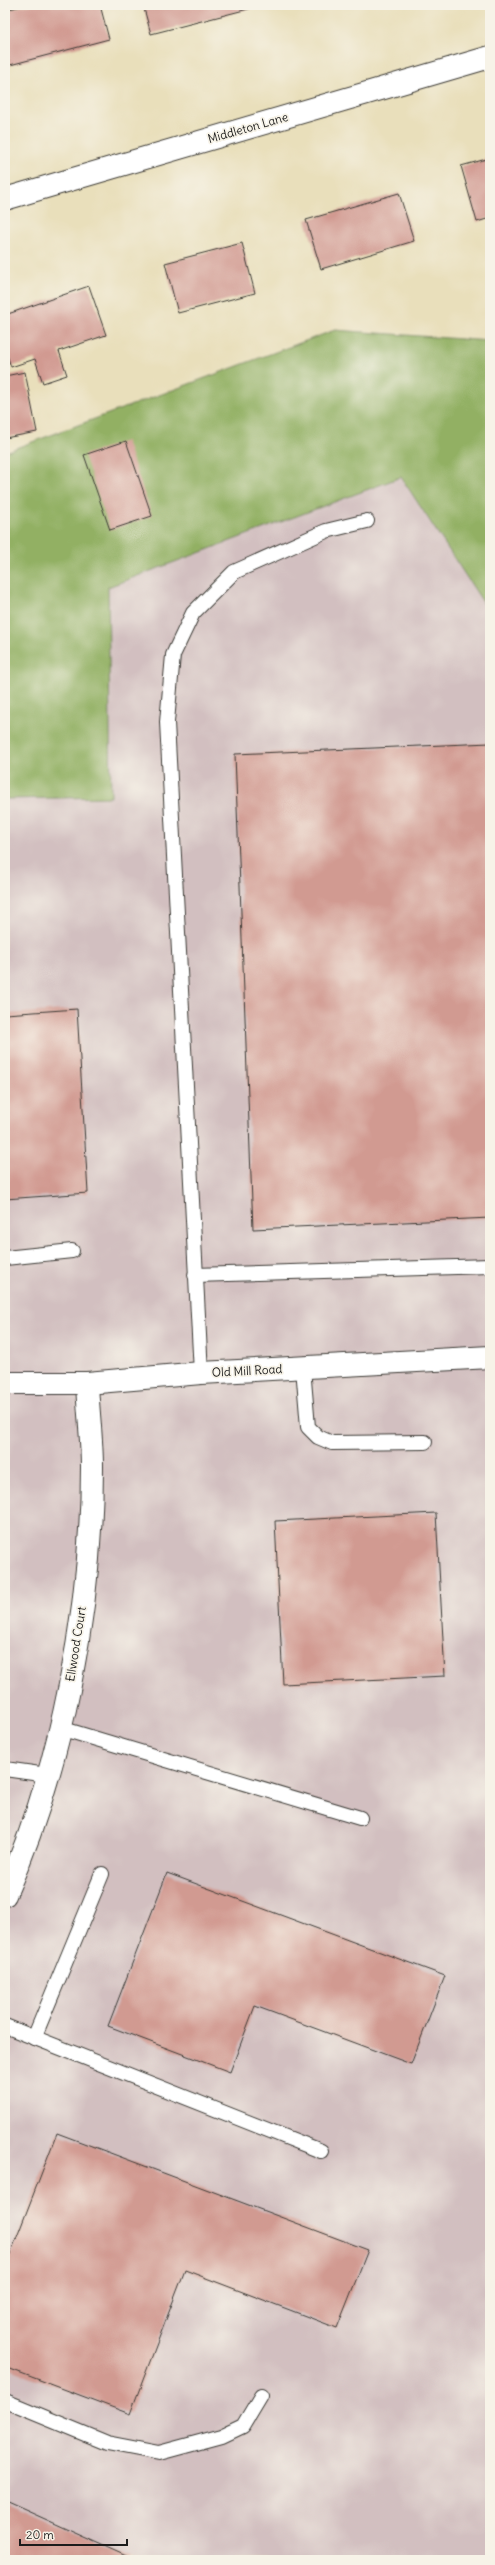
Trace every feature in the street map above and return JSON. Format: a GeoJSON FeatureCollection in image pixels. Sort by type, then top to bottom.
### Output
{"type":"FeatureCollection","features":[{"type":"Feature","properties":{"kind":"street","name":"Middleton Lane"},"geometry":{"type":"LineString","coordinates":[[5,199],[490,57]]}},
{"type":"Feature","properties":{"kind":"street","name":"Old Mill Road"},"geometry":{"type":"LineString","coordinates":[[5,1383],[87,1383],[201,1373],[490,1357]]}},
{"type":"Feature","properties":{"kind":"street","name":"Ellwood Court"},"geometry":{"type":"LineString","coordinates":[[5,1895],[38,1808],[60,1728],[83,1598],[90,1529],[92,1466],[87,1383]]}},
{"type":"Feature","properties":{"kind":"lane"},"geometry":{"type":"LineString","coordinates":[[201,1373],[167,722],[173,655],[193,613],[234,572],[326,532],[367,521]]}},
{"type":"Feature","properties":{"kind":"lane"},"geometry":{"type":"LineString","coordinates":[[5,1258],[72,1251]]}},
{"type":"Feature","properties":{"kind":"lane"},"geometry":{"type":"LineString","coordinates":[[195,1275],[490,1266]]}},
{"type":"Feature","properties":{"kind":"lane"},"geometry":{"type":"LineString","coordinates":[[303,1368],[308,1427],[318,1437],[332,1443],[425,1442]]}},
{"type":"Feature","properties":{"kind":"lane"},"geometry":{"type":"LineString","coordinates":[[60,1728],[360,1818]]}},
{"type":"Feature","properties":{"kind":"lane"},"geometry":{"type":"LineString","coordinates":[[5,1769],[47,1775]]}},
{"type":"Feature","properties":{"kind":"lane"},"geometry":{"type":"LineString","coordinates":[[34,2038],[102,1874]]}},
{"type":"Feature","properties":{"kind":"lane"},"geometry":{"type":"LineString","coordinates":[[5,2026],[321,2151]]}},
{"type":"Feature","properties":{"kind":"lane"},"geometry":{"type":"LineString","coordinates":[[5,2401],[107,2443],[159,2453],[222,2436],[243,2426],[261,2396]]}},
{"type":"Feature","properties":{"kind":"shaded area"},"geometry":{"type":"Polygon","coordinates":[[[401,477],[490,613],[490,2560],[5,2560],[5,799],[111,797],[108,587],[401,477]]]}},
{"type":"Feature","properties":{"kind":"green space"},"geometry":{"type":"Polygon","coordinates":[[[335,330],[490,341],[490,613],[401,477],[108,587],[111,797],[5,799],[5,452],[335,330]]]}},
{"type":"Feature","properties":{"kind":"building"},"geometry":{"type":"Polygon","coordinates":[[[26,5],[100,5],[109,39],[10,65],[5,47],[5,10],[26,5]]]}},
{"type":"Feature","properties":{"kind":"building"},"geometry":{"type":"Polygon","coordinates":[[[143,5],[251,5],[252,8],[151,34],[143,5]]]}},
{"type":"Feature","properties":{"kind":"building"},"geometry":{"type":"Polygon","coordinates":[[[490,158],[490,218],[477,222],[461,166],[490,158]]]}},
{"type":"Feature","properties":{"kind":"building"},"geometry":{"type":"Polygon","coordinates":[[[399,193],[414,241],[321,269],[306,220],[399,193]]]}},
{"type":"Feature","properties":{"kind":"building"},"geometry":{"type":"Polygon","coordinates":[[[242,243],[255,293],[178,313],[165,263],[242,243]]]}},
{"type":"Feature","properties":{"kind":"building"},"geometry":{"type":"Polygon","coordinates":[[[89,286],[106,335],[59,351],[67,375],[43,383],[35,359],[11,367],[5,349],[5,315],[89,286]]]}},
{"type":"Feature","properties":{"kind":"building"},"geometry":{"type":"Polygon","coordinates":[[[25,372],[37,432],[5,438],[5,376],[25,372]]]}},
{"type":"Feature","properties":{"kind":"building"},"geometry":{"type":"Polygon","coordinates":[[[126,441],[152,516],[110,530],[84,455],[126,441]]]}},
{"type":"Feature","properties":{"kind":"building"},"geometry":{"type":"Polygon","coordinates":[[[490,743],[490,1218],[253,1229],[235,754],[490,743]]]}},
{"type":"Feature","properties":{"kind":"building"},"geometry":{"type":"Polygon","coordinates":[[[77,1009],[88,1193],[5,1199],[5,1014],[77,1009]]]}},
{"type":"Feature","properties":{"kind":"building"},"geometry":{"type":"Polygon","coordinates":[[[436,1513],[445,1676],[283,1684],[275,1521],[436,1513]]]}},
{"type":"Feature","properties":{"kind":"building"},"geometry":{"type":"Polygon","coordinates":[[[167,1873],[445,1976],[411,2064],[255,2006],[230,2072],[108,2026],[167,1873]]]}},
{"type":"Feature","properties":{"kind":"building"},"geometry":{"type":"Polygon","coordinates":[[[57,2133],[368,2250],[337,2328],[185,2270],[130,2414],[5,2367],[5,2268],[57,2133]]]}},
{"type":"Feature","properties":{"kind":"building"},"geometry":{"type":"Polygon","coordinates":[[[5,2501],[136,2560],[5,2560],[5,2501]]]}}]}
